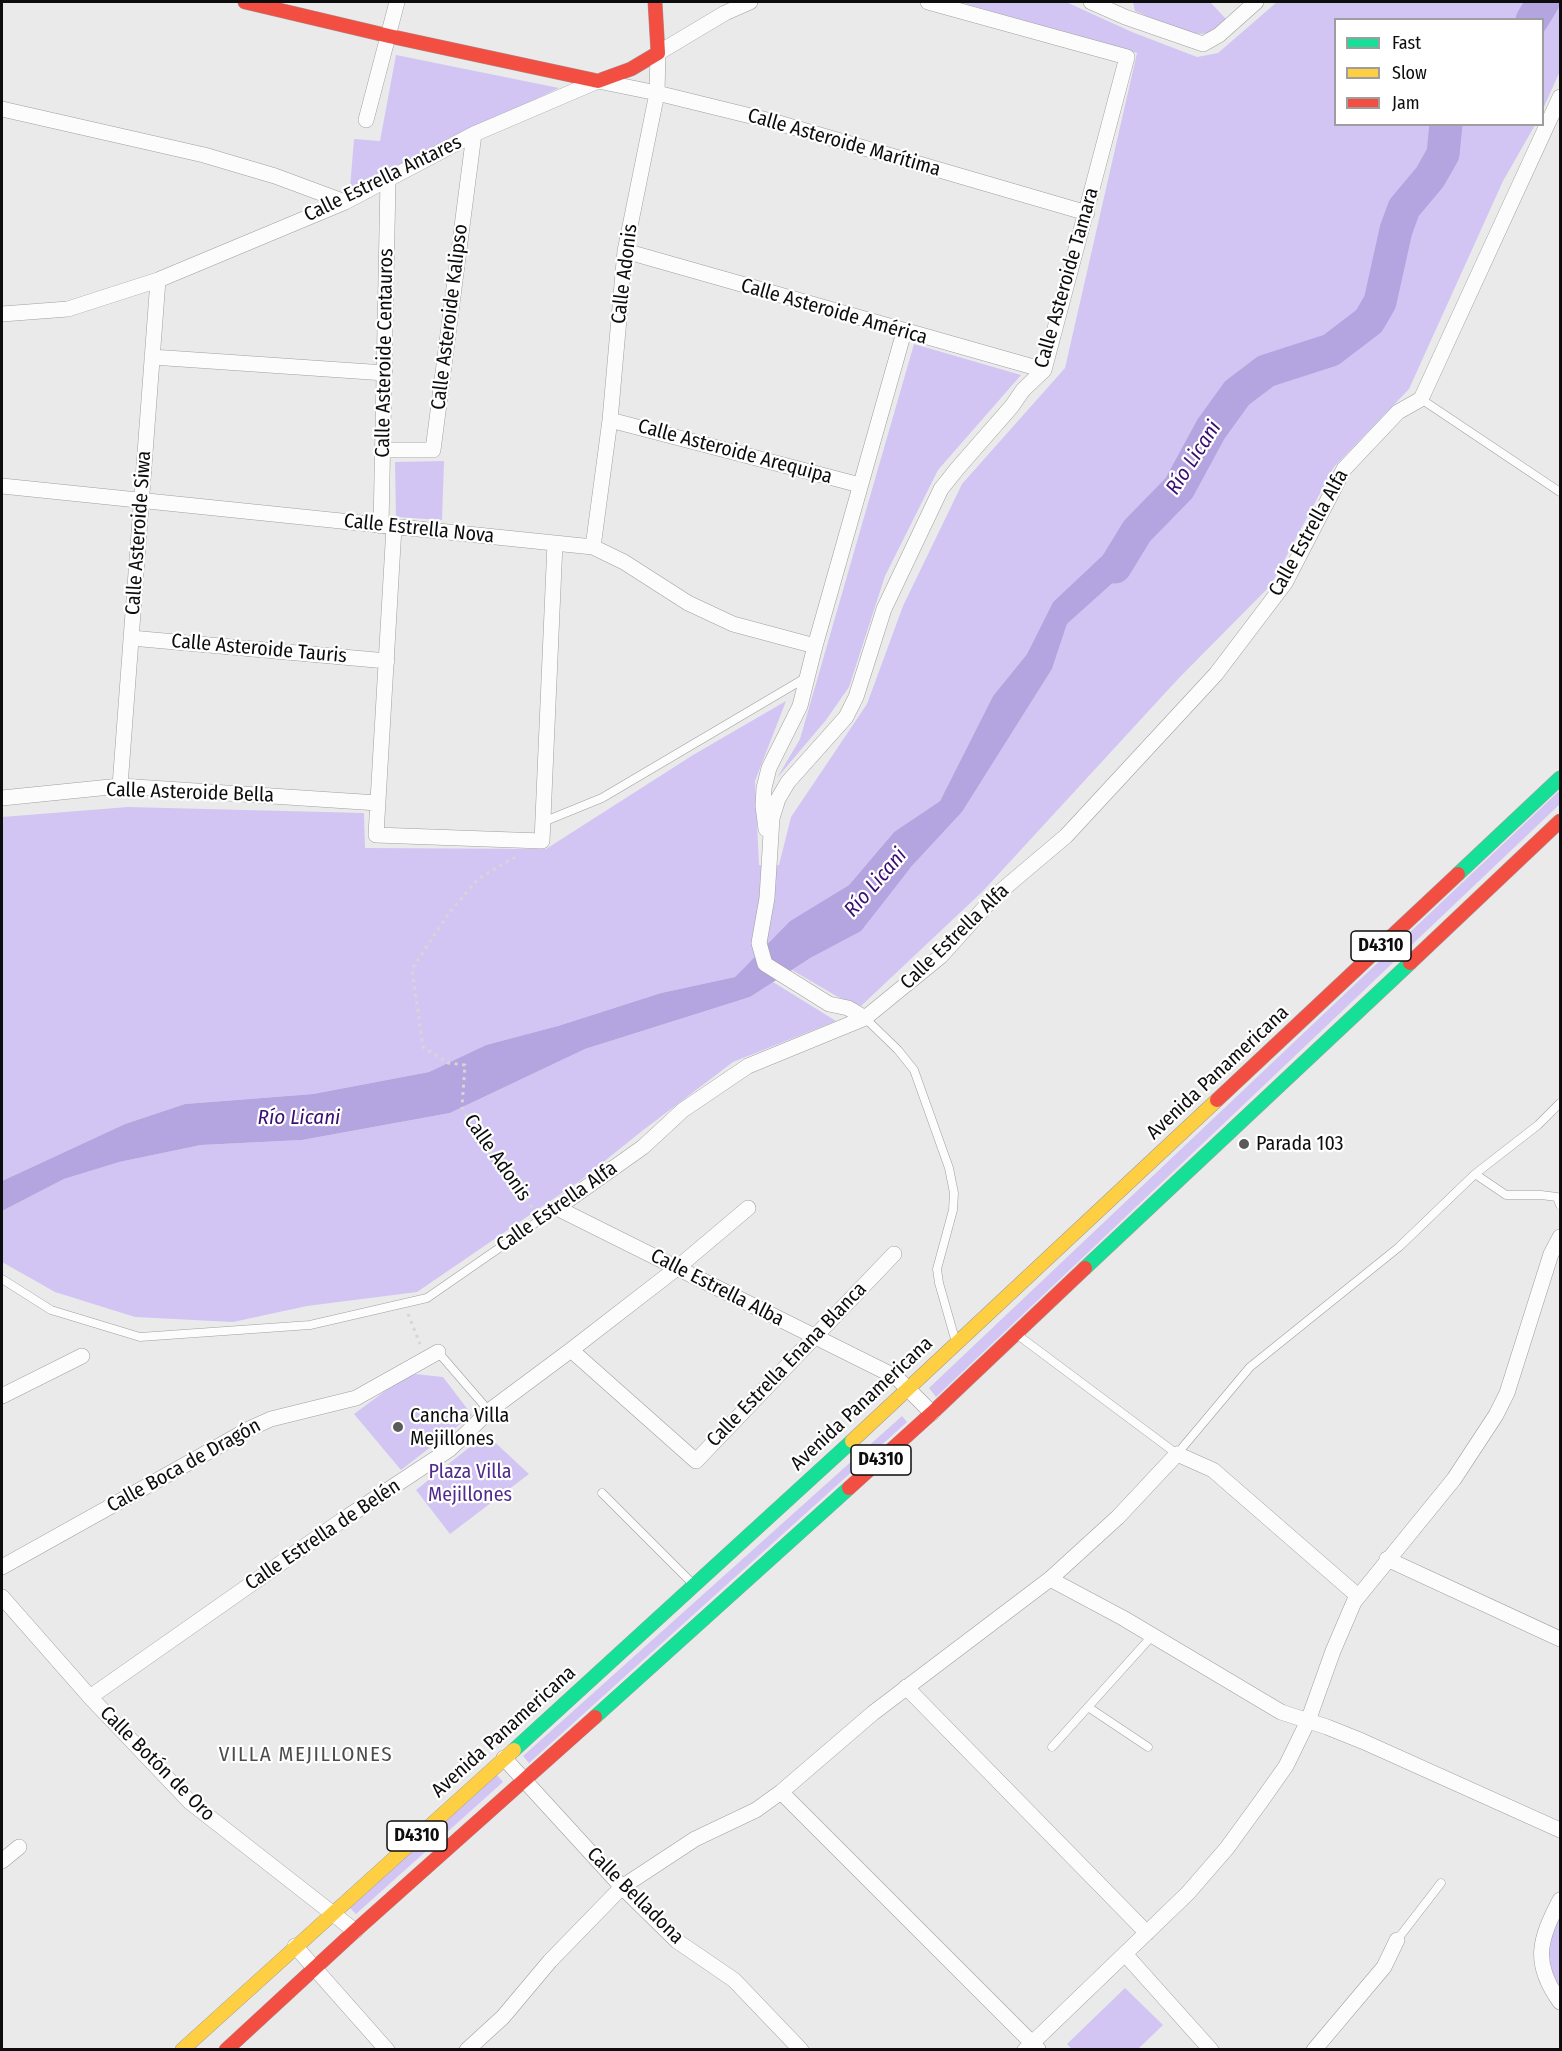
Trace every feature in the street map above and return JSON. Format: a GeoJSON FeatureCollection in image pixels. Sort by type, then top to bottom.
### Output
{"type":"FeatureCollection","features":[{"type":"Feature","properties":{"kind":"main road"},"geometry":{"type":"LineString","coordinates":[[244,2],[598,81]]}},
{"type":"Feature","properties":{"kind":"main road","name":"Calle Adonis"},"geometry":{"type":"LineString","coordinates":[[656,2],[658,53]]}},
{"type":"Feature","properties":{"kind":"main road","name":"Calle Estrella Antares"},"geometry":{"type":"LineString","coordinates":[[598,81],[631,69],[658,53]]}},
{"type":"Feature","properties":{"kind":"main road","name":"Avenida Panamericana"},"geometry":{"type":"LineString","coordinates":[[182,2049],[330,1913],[695,1586],[1560,778]]}},
{"type":"Feature","properties":{"kind":"main road","name":"D4310"},"geometry":{"type":"LineString","coordinates":[[226,2049],[354,1931],[932,1413],[1560,821]]}},
{"type":"Feature","properties":{"kind":"street"},"geometry":{"type":"LineString","coordinates":[[366,120],[397,2]]}},
{"type":"Feature","properties":{"kind":"street","name":"Calle Estrella Antares"},"geometry":{"type":"LineString","coordinates":[[658,53],[724,13],[750,2]]}},
{"type":"Feature","properties":{"kind":"street","name":"Calle Asteroide Tamara"},"geometry":{"type":"LineString","coordinates":[[769,853],[772,818],[778,799],[788,782],[846,717],[856,697],[884,609],[941,489],[1023,390],[1044,370],[1128,57],[928,2]]}},
{"type":"Feature","properties":{"kind":"street"},"geometry":{"type":"LineString","coordinates":[[1091,2],[1125,17],[1203,44],[1219,36],[1256,2]]}},
{"type":"Feature","properties":{"kind":"street"},"geometry":{"type":"LineString","coordinates":[[1121,2],[1125,17]]}},
{"type":"Feature","properties":{"kind":"street","name":"Calle Adonis"},"geometry":{"type":"LineString","coordinates":[[593,547],[609,420],[625,251],[657,93],[658,53]]}},
{"type":"Feature","properties":{"kind":"street","name":"Calle Estrella Antares"},"geometry":{"type":"LineString","coordinates":[[2,314],[68,309],[158,280],[345,202],[474,134],[598,81]]}},
{"type":"Feature","properties":{"kind":"street","name":"Calle Asteroide Marítima"},"geometry":{"type":"LineString","coordinates":[[598,81],[775,122],[1087,213]]}},
{"type":"Feature","properties":{"kind":"street"},"geometry":{"type":"LineString","coordinates":[[1422,399],[1559,105]]}},
{"type":"Feature","properties":{"kind":"street"},"geometry":{"type":"LineString","coordinates":[[2,109],[204,155],[275,176],[345,202]]}},
{"type":"Feature","properties":{"kind":"street","name":"Calle Asteroide Kalipso"},"geometry":{"type":"LineString","coordinates":[[383,450],[433,450],[474,134]]}},
{"type":"Feature","properties":{"kind":"street","name":"Calle Asteroide Centauros"},"geometry":{"type":"LineString","coordinates":[[388,181],[383,450],[388,526],[387,661],[376,834],[542,841]]}},
{"type":"Feature","properties":{"kind":"street","name":"Calle Asteroide América"},"geometry":{"type":"LineString","coordinates":[[625,251],[1044,370]]}},
{"type":"Feature","properties":{"kind":"street","name":"Calle Asteroide Siwa"},"geometry":{"type":"LineString","coordinates":[[120,786],[158,280]]}},
{"type":"Feature","properties":{"kind":"street"},"geometry":{"type":"LineString","coordinates":[[865,1018],[848,1008],[829,1004],[765,964],[759,944],[767,898],[769,853],[764,788],[769,768],[800,706],[904,332]]}},
{"type":"Feature","properties":{"kind":"street"},"geometry":{"type":"LineString","coordinates":[[152,357],[385,373]]}},
{"type":"Feature","properties":{"kind":"street","name":"Calle Estrella Alfa"},"geometry":{"type":"LineString","coordinates":[[557,1209],[643,1147],[683,1110],[748,1066],[865,1018],[941,956],[995,896],[1066,836],[1216,674],[1285,582],[1344,469],[1398,412],[1422,399]]}},
{"type":"Feature","properties":{"kind":"street","name":"Calle Asteroide Arequipa"},"geometry":{"type":"LineString","coordinates":[[609,420],[861,485]]}},
{"type":"Feature","properties":{"kind":"street","name":"Calle Estrella Nova"},"geometry":{"type":"LineString","coordinates":[[2,486],[593,547],[624,562],[688,603],[724,620],[815,646]]}},
{"type":"Feature","properties":{"kind":"street"},"geometry":{"type":"LineString","coordinates":[[542,841],[555,543]]}},
{"type":"Feature","properties":{"kind":"street","name":"Calle Asteroide Tauris"},"geometry":{"type":"LineString","coordinates":[[131,638],[387,661]]}},
{"type":"Feature","properties":{"kind":"street","name":"Calle Asteroide Bella"},"geometry":{"type":"LineString","coordinates":[[2,798],[120,786],[378,803]]}},
{"type":"Feature","properties":{"kind":"street","name":"Calle Estrella de Belén"},"geometry":{"type":"LineString","coordinates":[[90,1697],[341,1521],[450,1449],[489,1411],[677,1268],[748,1208]]}},
{"type":"Feature","properties":{"kind":"street","name":"Calle Estrella Alba"},"geometry":{"type":"LineString","coordinates":[[557,1209],[896,1377],[932,1413]]}},
{"type":"Feature","properties":{"kind":"street"},"geometry":{"type":"LineString","coordinates":[[781,1792],[1031,2047],[1188,1893],[1227,1848],[1286,1766],[1308,1720],[1333,1651],[1358,1596],[1454,1479],[1496,1415],[1507,1393],[1551,1254],[1560,1237]]}},
{"type":"Feature","properties":{"kind":"street","name":"Calle Estrella Enana Blanca"},"geometry":{"type":"LineString","coordinates":[[572,1350],[696,1461],[894,1254]]}},
{"type":"Feature","properties":{"kind":"street"},"geometry":{"type":"LineString","coordinates":[[2,1396],[82,1356]]}},
{"type":"Feature","properties":{"kind":"street","name":"Calle Boca de Dragón"},"geometry":{"type":"LineString","coordinates":[[2,1567],[251,1428],[271,1419],[356,1398],[432,1356]]}},
{"type":"Feature","properties":{"kind":"street"},"geometry":{"type":"LineString","coordinates":[[467,2049],[503,2017],[550,1961],[622,1887],[695,1839],[756,1810],[781,1792],[873,1713],[1050,1579],[1118,1517],[1177,1454],[1213,1470],[1358,1596]]}},
{"type":"Feature","properties":{"kind":"street"},"geometry":{"type":"LineString","coordinates":[[1387,1559],[1560,1639]]}},
{"type":"Feature","properties":{"kind":"street"},"geometry":{"type":"LineString","coordinates":[[1050,1579],[1281,1712],[1362,1741],[1560,1830]]}},
{"type":"Feature","properties":{"kind":"street","name":"Calle Botón de Oro"},"geometry":{"type":"LineString","coordinates":[[2,1597],[90,1697],[190,1802],[354,1931]]}},
{"type":"Feature","properties":{"kind":"street"},"geometry":{"type":"LineString","coordinates":[[906,1687],[1147,1933]]}},
{"type":"Feature","properties":{"kind":"street","name":"Calle Belladona"},"geometry":{"type":"LineString","coordinates":[[504,1758],[622,1887],[677,1941],[734,1980],[801,2049]]}},
{"type":"Feature","properties":{"kind":"street"},"geometry":{"type":"LineString","coordinates":[[2,1861],[19,1847]]}},
{"type":"Feature","properties":{"kind":"street"},"geometry":{"type":"LineString","coordinates":[[1560,1900],[1544,1938],[1542,1959],[1545,1977],[1560,2002]]}},
{"type":"Feature","properties":{"kind":"street"},"geometry":{"type":"LineString","coordinates":[[1314,2049],[1384,1967],[1396,1940]]}},
{"type":"Feature","properties":{"kind":"street"},"geometry":{"type":"LineString","coordinates":[[295,1946],[387,2049]]}},
{"type":"Feature","properties":{"kind":"street"},"geometry":{"type":"LineString","coordinates":[[1125,1954],[1211,2049]]}},
{"type":"Feature","properties":{"kind":"lane"},"geometry":{"type":"LineString","coordinates":[[1422,399],[1560,492]]}},
{"type":"Feature","properties":{"kind":"lane"},"geometry":{"type":"LineString","coordinates":[[543,822],[602,798],[808,676]]}},
{"type":"Feature","properties":{"kind":"lane"},"geometry":{"type":"LineString","coordinates":[[865,1018],[898,1050],[914,1070],[949,1168],[954,1193],[953,1210],[937,1269],[956,1344]]}},
{"type":"Feature","properties":{"kind":"lane"},"geometry":{"type":"LineString","coordinates":[[1017,1334],[1177,1454],[1250,1367],[1399,1247],[1475,1174],[1538,1125],[1560,1102]]}},
{"type":"Feature","properties":{"kind":"lane"},"geometry":{"type":"LineString","coordinates":[[1475,1174],[1506,1195],[1557,1197],[1560,1205]]}},
{"type":"Feature","properties":{"kind":"lane","name":"Calle Estrella Alfa"},"geometry":{"type":"LineString","coordinates":[[2,1279],[51,1310],[140,1337],[310,1325],[427,1298],[557,1209]]}},
{"type":"Feature","properties":{"kind":"lane"},"geometry":{"type":"LineString","coordinates":[[432,1356],[489,1411]]}},
{"type":"Feature","properties":{"kind":"lane"},"geometry":{"type":"LineString","coordinates":[[602,1493],[695,1586]]}},
{"type":"Feature","properties":{"kind":"lane"},"geometry":{"type":"LineString","coordinates":[[1052,1747],[1152,1636]]}},
{"type":"Feature","properties":{"kind":"lane"},"geometry":{"type":"LineString","coordinates":[[1088,1707],[1148,1747]]}},
{"type":"Feature","properties":{"kind":"lane"},"geometry":{"type":"LineString","coordinates":[[1396,1940],[1441,1883]]}},
{"type":"Feature","properties":{"kind":"path","name":"Calle Adonis"},"geometry":{"type":"LineString","coordinates":[[540,1221],[515,1182],[472,1129],[462,1107],[465,1065],[448,1063],[423,1047],[412,969],[449,913],[478,879],[542,841]]}},
{"type":"Feature","properties":{"kind":"path"},"geometry":{"type":"LineString","coordinates":[[404,1304],[432,1356]]}},
{"type":"Feature","properties":{"kind":"green space"},"geometry":{"type":"Polygon","coordinates":[[[959,2],[1066,2],[1132,32],[1197,57],[1218,53],[1277,2],[1560,2],[1560,71],[1544,107],[1544,18],[1334,18],[1334,126],[1534,126],[1503,181],[1409,389],[1334,467],[1271,585],[1178,679],[983,891],[861,1006],[838,997],[792,970],[812,957],[911,867],[962,812],[1052,669],[1067,624],[1116,580],[1091,567],[1053,602],[1027,654],[993,696],[940,801],[894,832],[849,885],[790,921],[735,977],[661,993],[555,1027],[486,1045],[429,1072],[313,1094],[185,1104],[125,1124],[2,1181],[2,817],[128,807],[364,813],[365,848],[546,849],[693,755],[786,701],[755,781],[759,865],[779,865],[791,817],[867,704],[903,606],[962,484],[1065,368],[1137,53],[959,2]]]}},
{"type":"Feature","properties":{"kind":"green space"},"geometry":{"type":"Polygon","coordinates":[[[1133,2],[1210,2],[1227,20],[1210,32],[1191,33],[1135,11],[1133,2]]]}},
{"type":"Feature","properties":{"kind":"green space"},"geometry":{"type":"Polygon","coordinates":[[[396,55],[559,88],[350,188],[354,139],[380,141],[396,55]]]}},
{"type":"Feature","properties":{"kind":"green space"},"geometry":{"type":"Polygon","coordinates":[[[914,344],[1021,375],[938,470],[885,576],[849,687],[826,720],[777,778],[800,739],[914,344]]]}},
{"type":"Feature","properties":{"kind":"green space"},"geometry":{"type":"Polygon","coordinates":[[[444,461],[442,520],[396,517],[395,462],[444,461]]]}},
{"type":"Feature","properties":{"kind":"green space"},"geometry":{"type":"Polygon","coordinates":[[[1560,790],[1560,804],[936,1397],[929,1388],[1560,790]]]}},
{"type":"Feature","properties":{"kind":"green space"},"geometry":{"type":"Polygon","coordinates":[[[773,982],[836,1021],[733,1062],[581,1180],[417,1292],[307,1306],[233,1322],[135,1317],[55,1292],[2,1262],[2,1211],[64,1179],[118,1162],[201,1145],[302,1140],[450,1113],[585,1049],[750,997],[773,982]]]}},
{"type":"Feature","properties":{"kind":"green space","name":"Plaza Villa Mejillones"},"geometry":{"type":"Polygon","coordinates":[[[415,1374],[443,1377],[472,1415],[401,1470],[354,1414],[400,1380],[415,1374]]]}},
{"type":"Feature","properties":{"kind":"green space"},"geometry":{"type":"Polygon","coordinates":[[[902,1416],[907,1422],[529,1763],[523,1756],[902,1416]]]}},
{"type":"Feature","properties":{"kind":"green space","name":"Plaza Villa Mejillones"},"geometry":{"type":"Polygon","coordinates":[[[486,1434],[529,1474],[450,1534],[416,1490],[486,1434]]]}},
{"type":"Feature","properties":{"kind":"green space"},"geometry":{"type":"Polygon","coordinates":[[[497,1775],[503,1782],[356,1914],[350,1908],[497,1775]]]}},
{"type":"Feature","properties":{"kind":"green space"},"geometry":{"type":"Polygon","coordinates":[[[1560,1918],[1560,1989],[1551,1971],[1548,1954],[1551,1936],[1560,1918]]]}},
{"type":"Feature","properties":{"kind":"green space"},"geometry":{"type":"Polygon","coordinates":[[[1125,1988],[1163,2025],[1138,2049],[1072,2049],[1067,2044],[1125,1988]]]}},
{"type":"Feature","properties":{"kind":"water","name":"Río Licani"},"geometry":{"type":"Polygon","coordinates":[[[1131,529],[1150,529],[1116,580],[1067,624],[1052,669],[962,812],[911,867],[861,931],[812,957],[750,997],[585,1049],[450,1113],[302,1140],[201,1145],[119,1162],[64,1179],[2,1211],[2,1181],[125,1124],[185,1104],[313,1094],[429,1072],[486,1045],[558,1026],[661,993],[735,977],[790,921],[849,885],[894,832],[940,801],[993,696],[1027,654],[1053,602],[1131,529]]]}},
{"type":"Feature","properties":{"kind":"waterway","name":"Río Licani"},"geometry":{"type":"LineString","coordinates":[[1533,18],[1543,2]]}},
{"type":"Feature","properties":{"kind":"waterway","name":"Río Licani"},"geometry":{"type":"LineString","coordinates":[[1115,567],[1137,531],[1179,488],[1211,429],[1237,393],[1266,371],[1331,350],[1369,321],[1380,302],[1396,230],[1404,208],[1430,177],[1443,154],[1446,126]]}},
{"type":"Feature","properties":{"kind":"traffic: fast"},"geometry":{"type":"LineString","coordinates":[[1458,874],[1560,778]]}},
{"type":"Feature","properties":{"kind":"traffic: fast"},"geometry":{"type":"LineString","coordinates":[[1085,1268],[1410,963]]}},
{"type":"Feature","properties":{"kind":"traffic: fast"},"geometry":{"type":"LineString","coordinates":[[514,1750],[852,1441]]}},
{"type":"Feature","properties":{"kind":"traffic: fast"},"geometry":{"type":"LineString","coordinates":[[595,1717],[849,1488]]}},
{"type":"Feature","properties":{"kind":"traffic: slow"},"geometry":{"type":"LineString","coordinates":[[852,1441],[1217,1100]]}},
{"type":"Feature","properties":{"kind":"traffic: slow"},"geometry":{"type":"LineString","coordinates":[[182,2050],[514,1750]]}},
{"type":"Feature","properties":{"kind":"traffic: jam"},"geometry":{"type":"LineString","coordinates":[[245,2],[598,81],[631,69],[658,53],[655,2]]}},
{"type":"Feature","properties":{"kind":"traffic: jam"},"geometry":{"type":"LineString","coordinates":[[1410,963],[1560,821]]}},
{"type":"Feature","properties":{"kind":"traffic: jam"},"geometry":{"type":"LineString","coordinates":[[1217,1100],[1458,874]]}},
{"type":"Feature","properties":{"kind":"traffic: jam"},"geometry":{"type":"LineString","coordinates":[[849,1488],[1085,1268]]}},
{"type":"Feature","properties":{"kind":"traffic: jam"},"geometry":{"type":"LineString","coordinates":[[226,2050],[355,1931],[595,1717]]}},
{"type":"Feature","properties":{"kind":"place","name":"Parada 103"},"geometry":{"type":"Point","coordinates":[1244,1144]}},
{"type":"Feature","properties":{"kind":"place","name":"Cancha Villa Mejillones"},"geometry":{"type":"Point","coordinates":[398,1427]}},
{"type":"Feature","properties":{"kind":"district","name":"VILLA MEJILLONES"},"geometry":{"type":"Point","coordinates":[306,1755]}}]}
